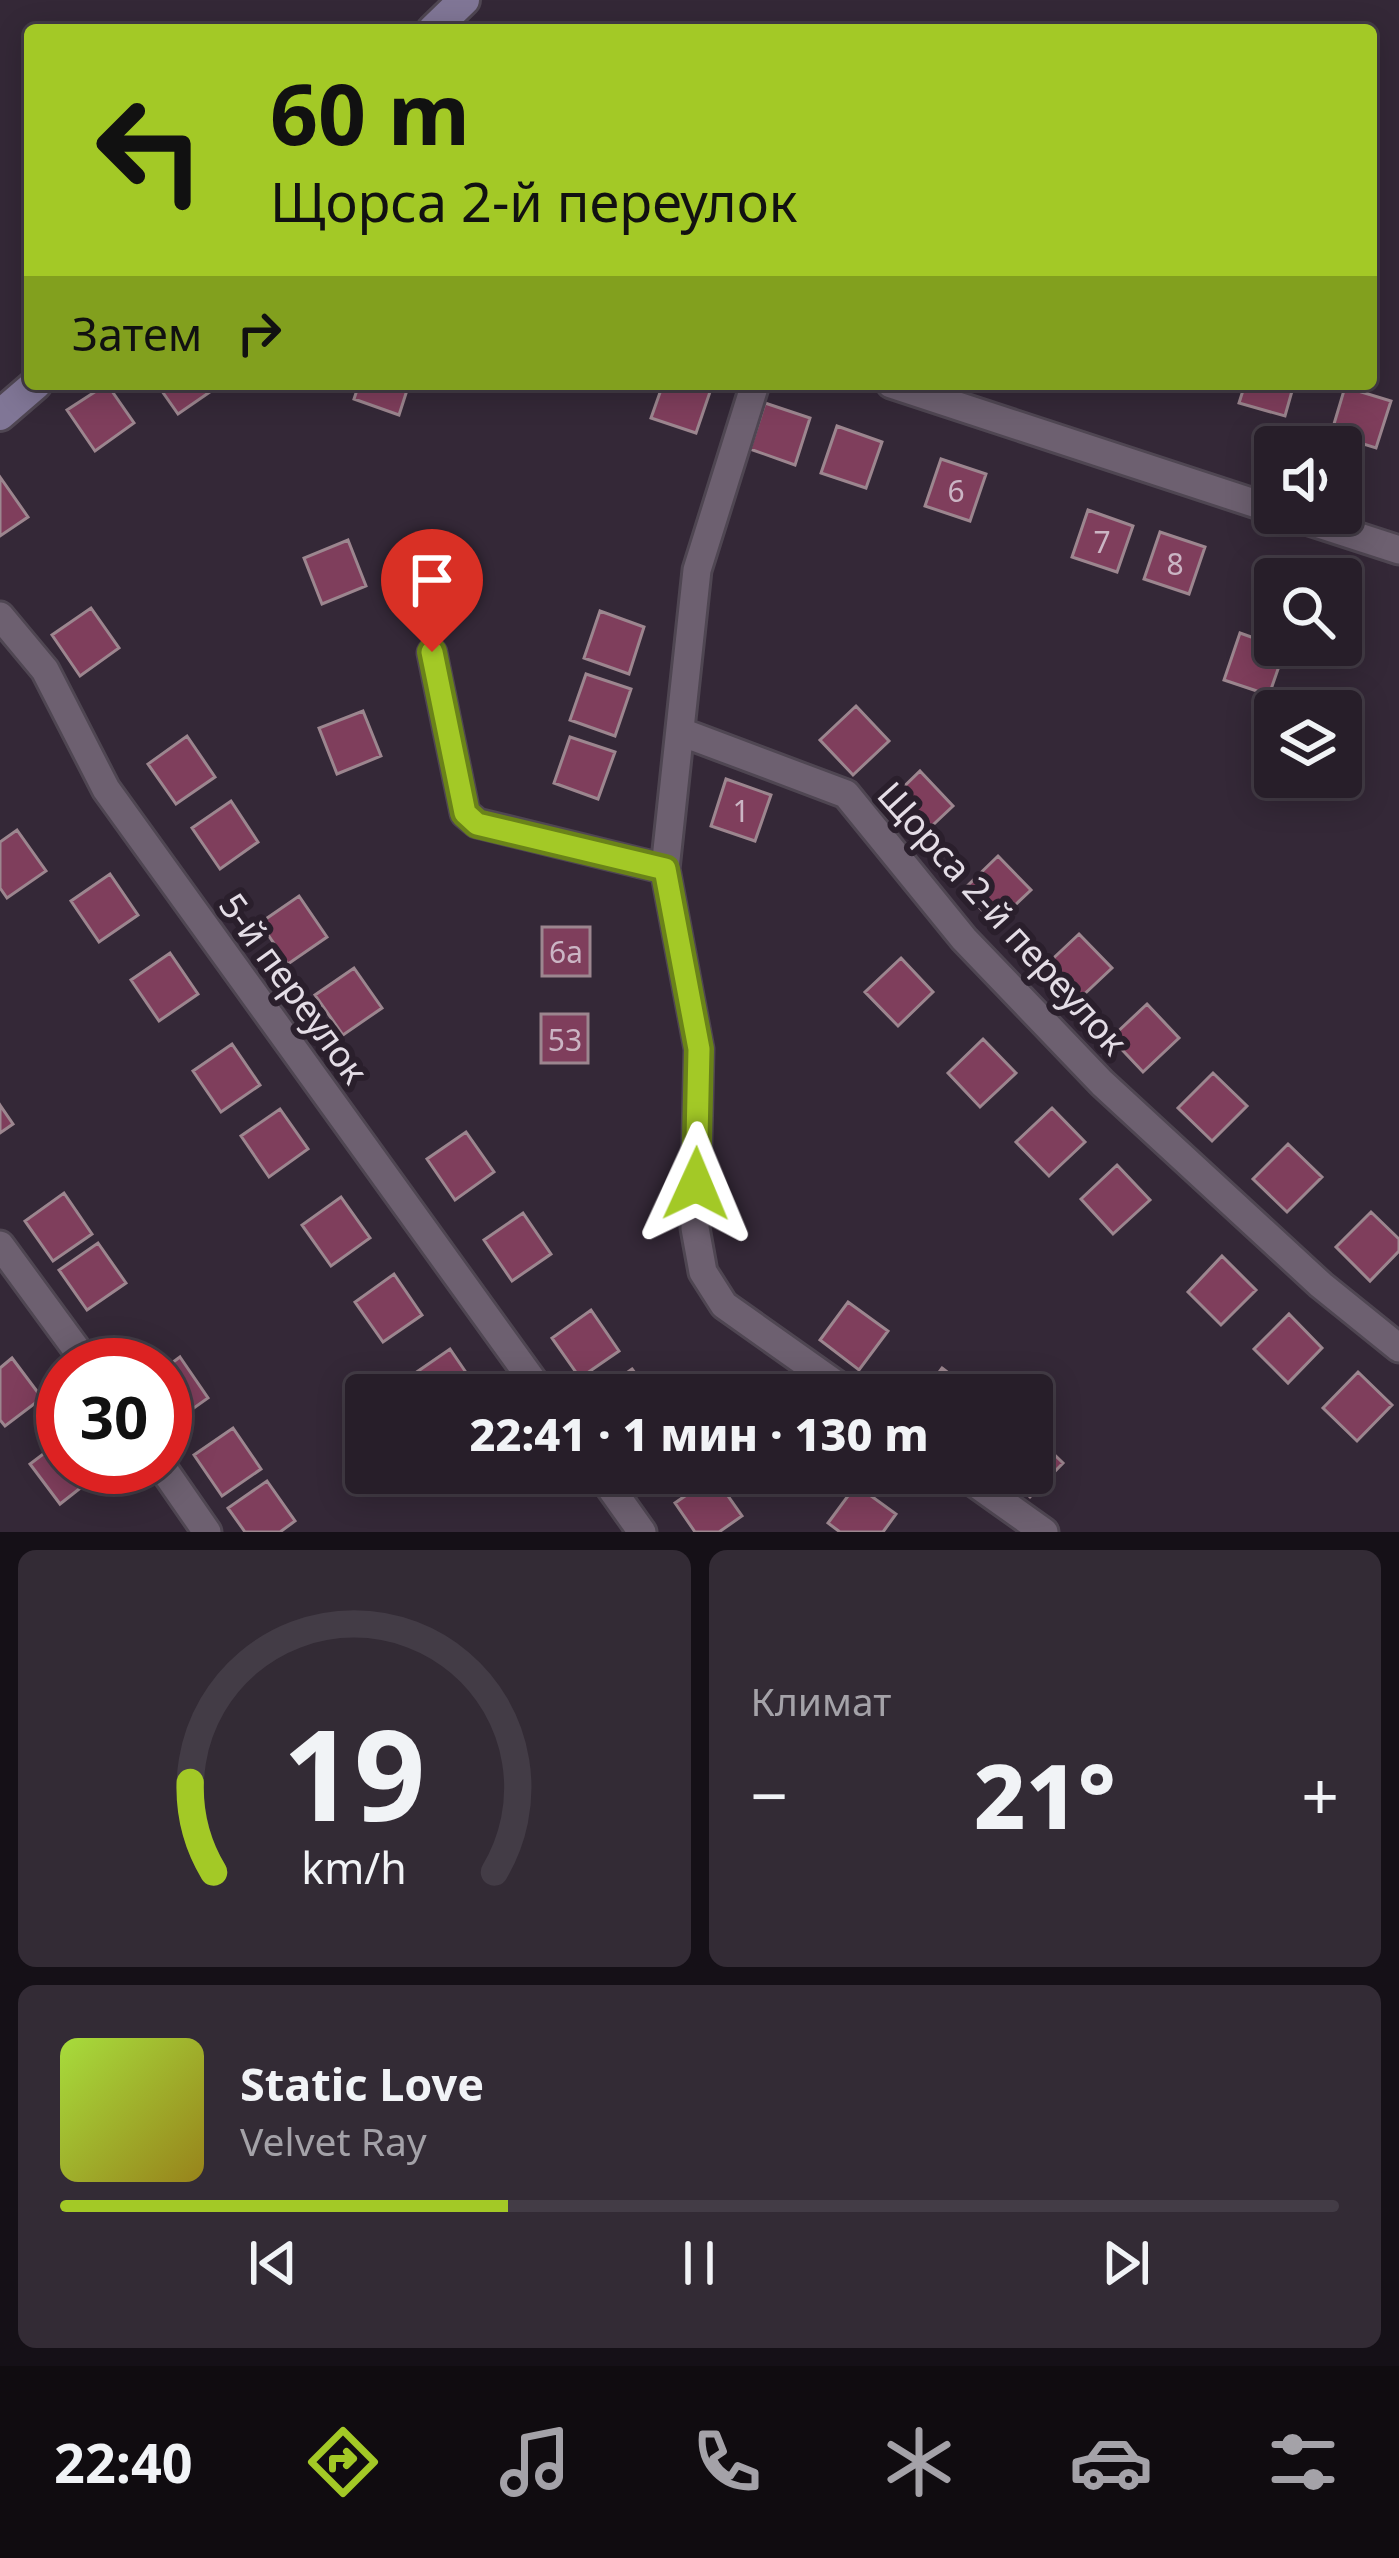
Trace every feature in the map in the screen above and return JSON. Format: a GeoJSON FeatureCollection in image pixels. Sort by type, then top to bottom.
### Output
{"type":"FeatureCollection","features":[{"type":"Feature","properties":{"kind":"street"},"geometry":{"type":"LineString","coordinates":[[439,24],[464,0]]}},
{"type":"Feature","properties":{"kind":"street"},"geometry":{"type":"LineString","coordinates":[[0,415],[29,390]]}},
{"type":"Feature","properties":{"kind":"street"},"geometry":{"type":"LineString","coordinates":[[753,390],[697,570],[665,869],[699,1049],[695,1228],[704,1272],[724,1305],[821,1374]]}},
{"type":"Feature","properties":{"kind":"street"},"geometry":{"type":"LineString","coordinates":[[909,390],[1254,503]]}},
{"type":"Feature","properties":{"kind":"street"},"geometry":{"type":"LineString","coordinates":[[1350,534],[1399,550]]}},
{"type":"Feature","properties":{"kind":"street","name":"5-й переулок"},"geometry":{"type":"LineString","coordinates":[[0,616],[45,670],[106,789],[528,1374]]}},
{"type":"Feature","properties":{"kind":"street"},"geometry":{"type":"LineString","coordinates":[[432,652],[465,813],[477,824],[665,869]]}},
{"type":"Feature","properties":{"kind":"street","name":"Щорса 2-й переулок"},"geometry":{"type":"LineString","coordinates":[[681,732],[846,794],[964,939],[1102,1083],[1322,1285],[1399,1348]]}},
{"type":"Feature","properties":{"kind":"street"},"geometry":{"type":"LineString","coordinates":[[0,1245],[68,1338]]}},
{"type":"Feature","properties":{"kind":"street"},"geometry":{"type":"LineString","coordinates":[[181,1494],[207,1532]]}},
{"type":"Feature","properties":{"kind":"street"},"geometry":{"type":"LineString","coordinates":[[615,1494],[642,1532]]}},
{"type":"Feature","properties":{"kind":"street"},"geometry":{"type":"LineString","coordinates":[[991,1494],[1044,1532]]}},
{"type":"Feature","properties":{"kind":"building"},"geometry":{"type":"Polygon","coordinates":[[[98,390],[111,390],[134,423],[95,451],[67,410],[98,390]]]}},
{"type":"Feature","properties":{"kind":"building"},"geometry":{"type":"Polygon","coordinates":[[[161,390],[213,390],[178,414],[161,390]]]}},
{"type":"Feature","properties":{"kind":"building"},"geometry":{"type":"Polygon","coordinates":[[[357,390],[407,390],[399,415],[354,399],[357,390]]]}},
{"type":"Feature","properties":{"kind":"building"},"geometry":{"type":"Polygon","coordinates":[[[661,390],[711,390],[696,433],[651,418],[661,390]]]}},
{"type":"Feature","properties":{"kind":"building"},"geometry":{"type":"Polygon","coordinates":[[[1243,390],[1292,390],[1285,416],[1239,403],[1243,390]]]}},
{"type":"Feature","properties":{"kind":"building"},"geometry":{"type":"Polygon","coordinates":[[[1344,390],[1391,401],[1376,448],[1362,444],[1362,426],[1333,426],[1344,390]]]}},
{"type":"Feature","properties":{"kind":"building"},"geometry":{"type":"Polygon","coordinates":[[[765,403],[810,418],[795,465],[750,449],[765,403]]]}},
{"type":"Feature","properties":{"kind":"building"},"geometry":{"type":"Polygon","coordinates":[[[837,426],[882,442],[866,488],[821,473],[837,426]]]}},
{"type":"Feature","properties":{"kind":"building"},"geometry":{"type":"Polygon","coordinates":[[[941,459],[986,474],[970,521],[925,506],[941,459]]]}},
{"type":"Feature","properties":{"kind":"building"},"geometry":{"type":"Polygon","coordinates":[[[0,477],[28,517],[0,536],[0,477]]]}},
{"type":"Feature","properties":{"kind":"building"},"geometry":{"type":"Polygon","coordinates":[[[1088,510],[1133,526],[1117,572],[1072,557],[1088,510]]]}},
{"type":"Feature","properties":{"kind":"building"},"geometry":{"type":"Polygon","coordinates":[[[1160,532],[1205,547],[1189,594],[1144,579],[1160,532]]]}},
{"type":"Feature","properties":{"kind":"building"},"geometry":{"type":"Polygon","coordinates":[[[348,540],[366,586],[322,604],[304,558],[348,540]]]}},
{"type":"Feature","properties":{"kind":"building"},"geometry":{"type":"Polygon","coordinates":[[[91,608],[119,648],[80,676],[52,635],[91,608]]]}},
{"type":"Feature","properties":{"kind":"building"},"geometry":{"type":"Polygon","coordinates":[[[600,611],[644,627],[629,674],[584,658],[600,611]]]}},
{"type":"Feature","properties":{"kind":"building"},"geometry":{"type":"Polygon","coordinates":[[[1240,633],[1254,638],[1254,666],[1279,666],[1271,690],[1224,680],[1240,633]]]}},
{"type":"Feature","properties":{"kind":"building"},"geometry":{"type":"Polygon","coordinates":[[[586,674],[631,689],[615,736],[570,720],[586,674]]]}},
{"type":"Feature","properties":{"kind":"building"},"geometry":{"type":"Polygon","coordinates":[[[856,706],[889,741],[853,775],[820,740],[856,706]]]}},
{"type":"Feature","properties":{"kind":"building"},"geometry":{"type":"Polygon","coordinates":[[[363,711],[381,756],[337,774],[319,728],[363,711]]]}},
{"type":"Feature","properties":{"kind":"building"},"geometry":{"type":"Polygon","coordinates":[[[187,736],[215,777],[176,804],[148,764],[187,736]]]}},
{"type":"Feature","properties":{"kind":"building"},"geometry":{"type":"Polygon","coordinates":[[[570,737],[615,752],[598,799],[554,783],[570,737]]]}},
{"type":"Feature","properties":{"kind":"building"},"geometry":{"type":"Polygon","coordinates":[[[920,771],[953,806],[917,840],[884,806],[920,771]]]}},
{"type":"Feature","properties":{"kind":"building"},"geometry":{"type":"Polygon","coordinates":[[[726,779],[771,795],[755,841],[711,826],[726,779]]]}},
{"type":"Feature","properties":{"kind":"building"},"geometry":{"type":"Polygon","coordinates":[[[231,801],[258,842],[220,869],[192,828],[231,801]]]}},
{"type":"Feature","properties":{"kind":"building"},"geometry":{"type":"Polygon","coordinates":[[[17,830],[46,871],[7,898],[0,888],[0,842],[17,830]]]}},
{"type":"Feature","properties":{"kind":"building"},"geometry":{"type":"Polygon","coordinates":[[[998,856],[1031,890],[995,924],[963,890],[998,856]]]}},
{"type":"Feature","properties":{"kind":"building"},"geometry":{"type":"Polygon","coordinates":[[[110,874],[138,915],[99,942],[71,901],[110,874]]]}},
{"type":"Feature","properties":{"kind":"building"},"geometry":{"type":"Polygon","coordinates":[[[299,896],[327,937],[288,964],[260,923],[299,896]]]}},
{"type":"Feature","properties":{"kind":"building"},"geometry":{"type":"Polygon","coordinates":[[[542,927],[590,927],[590,976],[542,976],[542,927]]]}},
{"type":"Feature","properties":{"kind":"building"},"geometry":{"type":"Polygon","coordinates":[[[1079,934],[1112,968],[1076,1002],[1043,968],[1079,934]]]}},
{"type":"Feature","properties":{"kind":"building"},"geometry":{"type":"Polygon","coordinates":[[[170,953],[198,994],[159,1021],[131,980],[170,953]]]}},
{"type":"Feature","properties":{"kind":"building"},"geometry":{"type":"Polygon","coordinates":[[[901,958],[933,992],[898,1026],[865,992],[901,958]]]}},
{"type":"Feature","properties":{"kind":"building"},"geometry":{"type":"Polygon","coordinates":[[[354,968],[382,1008],[343,1035],[315,995],[354,968]]]}},
{"type":"Feature","properties":{"kind":"building"},"geometry":{"type":"Polygon","coordinates":[[[1147,1004],[1179,1038],[1143,1072],[1111,1038],[1147,1004]]]}},
{"type":"Feature","properties":{"kind":"building"},"geometry":{"type":"Polygon","coordinates":[[[541,1014],[588,1014],[588,1063],[541,1063],[541,1014]]]}},
{"type":"Feature","properties":{"kind":"building"},"geometry":{"type":"Polygon","coordinates":[[[983,1039],[1016,1073],[980,1107],[948,1073],[983,1039]]]}},
{"type":"Feature","properties":{"kind":"building"},"geometry":{"type":"Polygon","coordinates":[[[232,1044],[260,1085],[221,1112],[193,1071],[232,1044]]]}},
{"type":"Feature","properties":{"kind":"building"},"geometry":{"type":"Polygon","coordinates":[[[1213,1073],[1247,1106],[1212,1141],[1178,1108],[1213,1073]]]}},
{"type":"Feature","properties":{"kind":"building"},"geometry":{"type":"Polygon","coordinates":[[[0,1105],[13,1124],[0,1133],[0,1105]]]}},
{"type":"Feature","properties":{"kind":"building"},"geometry":{"type":"Polygon","coordinates":[[[1052,1108],[1085,1142],[1049,1176],[1016,1142],[1052,1108]]]}},
{"type":"Feature","properties":{"kind":"building"},"geometry":{"type":"Polygon","coordinates":[[[280,1109],[308,1149],[269,1177],[241,1136],[280,1109]]]}},
{"type":"Feature","properties":{"kind":"building"},"geometry":{"type":"Polygon","coordinates":[[[466,1132],[494,1172],[455,1200],[427,1159],[466,1132]]]}},
{"type":"Feature","properties":{"kind":"building"},"geometry":{"type":"Polygon","coordinates":[[[1288,1144],[1322,1177],[1287,1212],[1253,1179],[1288,1144]]]}},
{"type":"Feature","properties":{"kind":"building"},"geometry":{"type":"Polygon","coordinates":[[[1117,1165],[1150,1200],[1113,1234],[1081,1199],[1117,1165]]]}},
{"type":"Feature","properties":{"kind":"building"},"geometry":{"type":"Polygon","coordinates":[[[64,1193],[92,1234],[53,1261],[25,1221],[64,1193]]]}},
{"type":"Feature","properties":{"kind":"building"},"geometry":{"type":"Polygon","coordinates":[[[341,1197],[370,1238],[331,1266],[302,1225],[341,1197]]]}},
{"type":"Feature","properties":{"kind":"building"},"geometry":{"type":"Polygon","coordinates":[[[1371,1212],[1399,1239],[1399,1251],[1370,1281],[1336,1247],[1371,1212]]]}},
{"type":"Feature","properties":{"kind":"building"},"geometry":{"type":"Polygon","coordinates":[[[523,1213],[551,1254],[512,1281],[484,1240],[523,1213]]]}},
{"type":"Feature","properties":{"kind":"building"},"geometry":{"type":"Polygon","coordinates":[[[98,1243],[126,1283],[87,1310],[59,1270],[98,1243]]]}},
{"type":"Feature","properties":{"kind":"building"},"geometry":{"type":"Polygon","coordinates":[[[1222,1256],[1256,1290],[1221,1325],[1188,1292],[1222,1256]]]}},
{"type":"Feature","properties":{"kind":"building"},"geometry":{"type":"Polygon","coordinates":[[[394,1274],[422,1315],[383,1342],[355,1302],[394,1274]]]}},
{"type":"Feature","properties":{"kind":"building"},"geometry":{"type":"Polygon","coordinates":[[[848,1302],[888,1331],[859,1370],[820,1340],[848,1302]]]}},
{"type":"Feature","properties":{"kind":"building"},"geometry":{"type":"Polygon","coordinates":[[[591,1310],[619,1351],[586,1374],[577,1374],[552,1338],[591,1310]]]}},
{"type":"Feature","properties":{"kind":"building"},"geometry":{"type":"Polygon","coordinates":[[[1289,1314],[1322,1348],[1288,1383],[1254,1349],[1289,1314]]]}},
{"type":"Feature","properties":{"kind":"building"},"geometry":{"type":"Polygon","coordinates":[[[450,1349],[467,1374],[414,1374],[450,1349]]]}},
{"type":"Feature","properties":{"kind":"building"},"geometry":{"type":"Polygon","coordinates":[[[12,1358],[36,1390],[36,1403],[5,1426],[0,1420],[0,1368],[12,1358]]]}},
{"type":"Feature","properties":{"kind":"building"},"geometry":{"type":"Polygon","coordinates":[[[1358,1372],[1392,1405],[1357,1441],[1323,1408],[1358,1372]]]}},
{"type":"Feature","properties":{"kind":"building"},"geometry":{"type":"Polygon","coordinates":[[[192,1375],[208,1398],[192,1409],[192,1375]]]}},
{"type":"Feature","properties":{"kind":"building"},"geometry":{"type":"Polygon","coordinates":[[[233,1428],[261,1469],[222,1496],[194,1455],[233,1428]]]}},
{"type":"Feature","properties":{"kind":"building"},"geometry":{"type":"Polygon","coordinates":[[[1053,1453],[1063,1463],[1053,1473],[1053,1453]]]}},
{"type":"Feature","properties":{"kind":"building"},"geometry":{"type":"Polygon","coordinates":[[[267,1481],[295,1521],[280,1532],[245,1532],[228,1508],[267,1481]]]}},
{"type":"Feature","properties":{"kind":"building"},"geometry":{"type":"Polygon","coordinates":[[[52,1494],[73,1494],[60,1504],[52,1494]]]}},
{"type":"Feature","properties":{"kind":"building"},"geometry":{"type":"Polygon","coordinates":[[[688,1494],[727,1494],[742,1516],[719,1532],[695,1532],[675,1503],[688,1494]]]}},
{"type":"Feature","properties":{"kind":"building"},"geometry":{"type":"Polygon","coordinates":[[[849,1494],[868,1494],[896,1514],[883,1532],[840,1532],[828,1523],[849,1494]]]}},
{"type":"Feature","properties":{"kind":"route"},"geometry":{"type":"LineString","coordinates":[[432,652],[465,813],[477,824],[665,869],[699,1049],[696,1184]]}}]}
